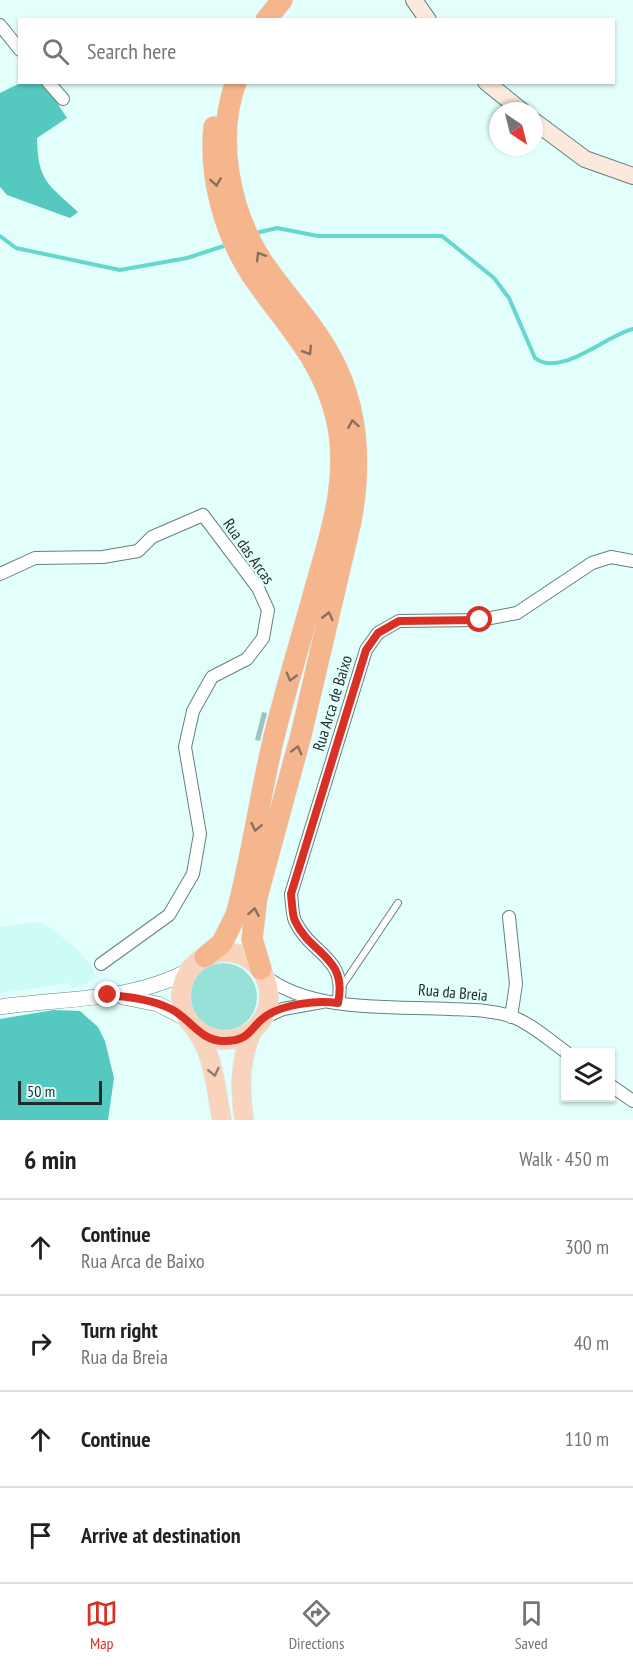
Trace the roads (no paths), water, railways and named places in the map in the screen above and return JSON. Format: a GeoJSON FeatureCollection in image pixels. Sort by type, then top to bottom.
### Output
{"type":"FeatureCollection","features":[{"type":"Feature","properties":{"kind":"highway"},"geometry":{"type":"LineString","coordinates":[[253,18],[266,0]]}},
{"type":"Feature","properties":{"kind":"highway"},"geometry":{"type":"LineString","coordinates":[[268,18],[282,0]]}},
{"type":"Feature","properties":{"kind":"highway"},"geometry":{"type":"LineString","coordinates":[[198,963],[222,943],[231,930],[239,906],[276,731],[336,515],[342,468],[337,419],[322,374],[296,332],[250,272],[229,230],[221,207],[213,149],[216,108],[222,84]]}},
{"type":"Feature","properties":{"kind":"highway"},"geometry":{"type":"LineString","coordinates":[[236,84],[228,119],[227,149],[240,217],[262,260],[332,358],[349,404],[357,449],[356,496],[351,521],[300,735],[252,921],[255,954],[263,972]]}},
{"type":"Feature","properties":{"kind":"main road"},"geometry":{"type":"LineString","coordinates":[[414,0],[427,18]]}},
{"type":"Feature","properties":{"kind":"main road"},"geometry":{"type":"LineString","coordinates":[[488,84],[511,102]]}},
{"type":"Feature","properties":{"kind":"main road"},"geometry":{"type":"LineString","coordinates":[[543,128],[585,159],[633,177]]}},
{"type":"Feature","properties":{"kind":"main road"},"geometry":{"type":"LineString","coordinates":[[222,1120],[212,1064],[206,1047],[190,1024],[181,999],[185,978],[198,963],[214,953],[235,953],[245,956],[263,972],[270,1001],[265,1017],[252,1032],[245,1047],[241,1086],[244,1120]]}},
{"type":"Feature","properties":{"kind":"main road"},"geometry":{"type":"LineString","coordinates":[[190,1024],[202,1034],[222,1041],[233,1040],[252,1032]]}},
{"type":"Feature","properties":{"kind":"street"},"geometry":{"type":"LineString","coordinates":[[0,26],[18,48]]}},
{"type":"Feature","properties":{"kind":"street"},"geometry":{"type":"LineString","coordinates":[[50,84],[63,99]]}},
{"type":"Feature","properties":{"kind":"street","name":"Rua das Arcas"},"geometry":{"type":"LineString","coordinates":[[0,574],[24,561],[35,558],[104,557],[138,551],[152,537],[203,515],[258,588],[268,610],[263,638],[247,658],[212,677],[193,711],[185,747],[200,834],[193,874],[169,915],[101,964]]}},
{"type":"Feature","properties":{"kind":"street","name":"Rua Arca de Baixo"},"geometry":{"type":"LineString","coordinates":[[341,986],[333,962],[304,935],[294,920],[291,894],[366,650],[378,633],[399,621],[480,620],[517,613],[592,563],[611,557],[633,561]]}},
{"type":"Feature","properties":{"kind":"street"},"geometry":{"type":"LineString","coordinates":[[509,917],[516,984],[511,1017]]}},
{"type":"Feature","properties":{"kind":"street"},"geometry":{"type":"LineString","coordinates":[[0,1007],[108,995],[159,985],[198,963]]}},
{"type":"Feature","properties":{"kind":"street","name":"Rua da Breia"},"geometry":{"type":"LineString","coordinates":[[263,972],[280,988],[332,1002]]}},
{"type":"Feature","properties":{"kind":"street"},"geometry":{"type":"LineString","coordinates":[[332,1002],[341,986]]}},
{"type":"Feature","properties":{"kind":"street"},"geometry":{"type":"LineString","coordinates":[[108,995],[158,1004],[190,1024]]}},
{"type":"Feature","properties":{"kind":"street","name":"Rua da Breia"},"geometry":{"type":"LineString","coordinates":[[265,1017],[283,1009],[332,1002],[478,1010],[511,1017],[528,1024],[561,1049]]}},
{"type":"Feature","properties":{"kind":"street"},"geometry":{"type":"LineString","coordinates":[[615,1088],[633,1101]]}},
{"type":"Feature","properties":{"kind":"lane"},"geometry":{"type":"LineString","coordinates":[[341,986],[398,903]]}},
{"type":"Feature","properties":{"kind":"waterway"},"geometry":{"type":"LineString","coordinates":[[256,233],[277,228],[318,236],[442,236],[494,278],[509,298],[535,358],[545,363],[557,363],[583,354],[633,329]]}},
{"type":"Feature","properties":{"kind":"waterway"},"geometry":{"type":"LineString","coordinates":[[0,236],[16,248],[120,270],[187,258],[227,245]]}}]}
